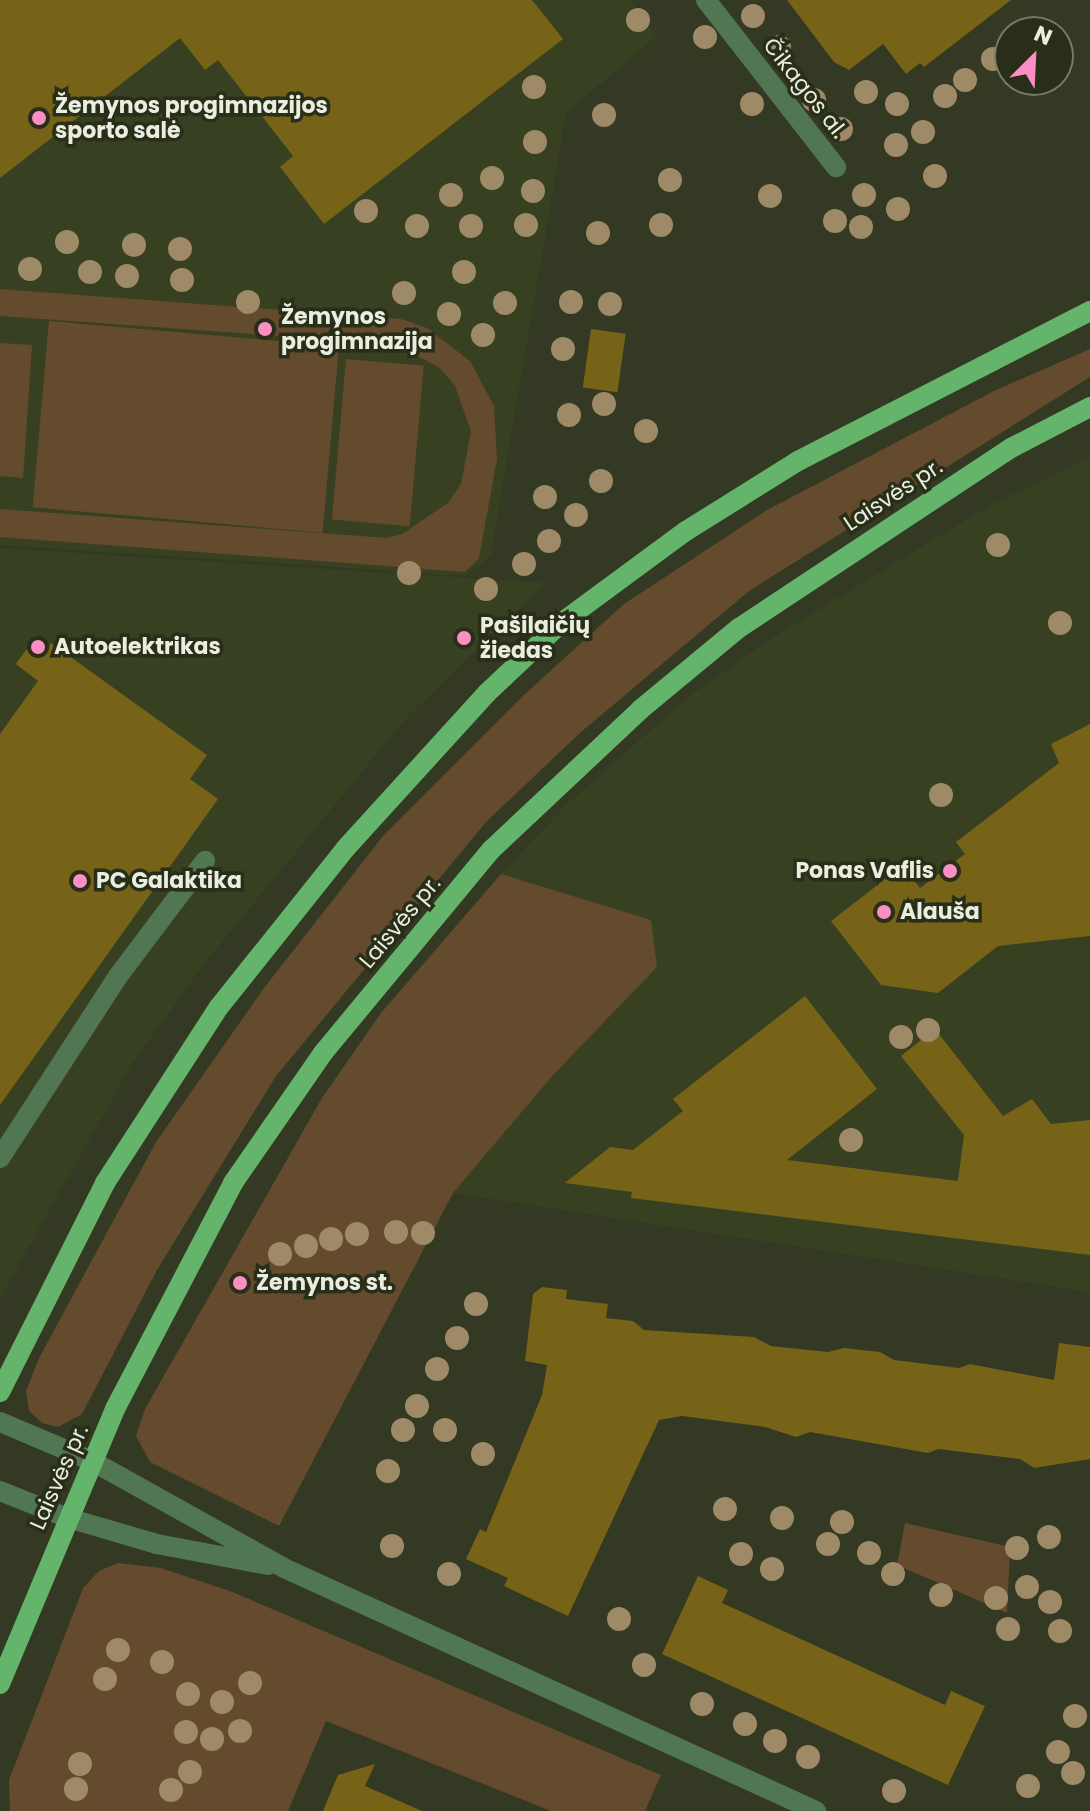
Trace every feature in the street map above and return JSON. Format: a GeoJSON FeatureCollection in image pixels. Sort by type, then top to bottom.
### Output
{"type":"FeatureCollection","features":[{"type":"Feature","properties":{"kind":"main road"},"geometry":{"type":"LineString","coordinates":[[0,1392],[105,1183],[211,1019],[345,849],[487,693],[561,623],[686,531],[798,461],[1090,311]]}},
{"type":"Feature","properties":{"kind":"main road","name":"Laisvės pr."},"geometry":{"type":"LineString","coordinates":[[0,1684],[92,1461],[154,1329],[233,1183],[323,1053],[491,850],[641,709],[739,628],[998,456],[1090,407]]}},
{"type":"Feature","properties":{"kind":"street","name":"Čikagos al."},"geometry":{"type":"LineString","coordinates":[[706,0],[836,167]]}},
{"type":"Feature","properties":{"kind":"street"},"geometry":{"type":"LineString","coordinates":[[0,1158],[119,975],[205,861]]}},
{"type":"Feature","properties":{"kind":"street"},"geometry":{"type":"LineString","coordinates":[[0,1422],[92,1461],[284,1568],[816,1811]]}},
{"type":"Feature","properties":{"kind":"street"},"geometry":{"type":"LineString","coordinates":[[0,1491],[68,1518],[157,1544],[284,1568]]}},
{"type":"Feature","properties":{"kind":"shaded area","name":"Žemynos progimnazija"},"geometry":{"type":"Polygon","coordinates":[[[0,0],[630,0],[657,36],[566,113],[491,555],[467,576],[0,545],[0,0]]]}},
{"type":"Feature","properties":{"kind":"shaded area"},"geometry":{"type":"Polygon","coordinates":[[[0,289],[401,319],[427,328],[470,361],[494,406],[497,459],[479,558],[465,572],[0,537],[0,509],[387,538],[402,534],[448,503],[461,484],[471,431],[455,386],[440,368],[395,344],[0,316],[0,289]]]}},
{"type":"Feature","properties":{"kind":"shaded area"},"geometry":{"type":"Polygon","coordinates":[[[49,321],[339,346],[323,533],[33,507],[49,321]]]}},
{"type":"Feature","properties":{"kind":"shaded area"},"geometry":{"type":"Polygon","coordinates":[[[0,343],[32,345],[23,478],[0,476],[0,343]]]}},
{"type":"Feature","properties":{"kind":"shaded area"},"geometry":{"type":"Polygon","coordinates":[[[1090,349],[1090,377],[749,591],[581,732],[486,822],[276,1076],[157,1270],[82,1414],[58,1427],[42,1423],[29,1411],[26,1391],[39,1358],[156,1142],[264,988],[383,836],[525,694],[624,604],[767,510],[996,390],[1090,349]]]}},
{"type":"Feature","properties":{"kind":"shaded area"},"geometry":{"type":"Polygon","coordinates":[[[346,359],[424,366],[410,526],[332,519],[346,359]]]}},
{"type":"Feature","properties":{"kind":"shaded area"},"geometry":{"type":"Polygon","coordinates":[[[1090,458],[1090,1292],[453,1193],[554,1074],[656,967],[651,920],[501,874],[568,803],[691,695],[775,636],[994,503],[1090,458]]]}},
{"type":"Feature","properties":{"kind":"shaded area"},"geometry":{"type":"Polygon","coordinates":[[[0,548],[546,583],[408,716],[207,960],[132,1064],[0,1298],[0,548]]]}},
{"type":"Feature","properties":{"kind":"shaded area"},"geometry":{"type":"Polygon","coordinates":[[[501,874],[651,920],[657,967],[554,1074],[453,1193],[279,1526],[150,1462],[136,1436],[145,1409],[322,1098],[381,1013],[501,874]]]}},
{"type":"Feature","properties":{"kind":"shaded area"},"geometry":{"type":"Polygon","coordinates":[[[905,1523],[1010,1547],[1007,1613],[897,1565],[905,1523]]]}},
{"type":"Feature","properties":{"kind":"shaded area"},"geometry":{"type":"Polygon","coordinates":[[[118,1563],[161,1568],[230,1591],[661,1775],[645,1811],[551,1811],[326,1721],[288,1811],[10,1811],[9,1780],[83,1588],[99,1571],[118,1563]]]}},
{"type":"Feature","properties":{"kind":"building"},"geometry":{"type":"Polygon","coordinates":[[[0,0],[532,0],[563,39],[324,224],[280,167],[293,156],[218,60],[205,70],[180,38],[0,178],[0,0]]]}},
{"type":"Feature","properties":{"kind":"building"},"geometry":{"type":"Polygon","coordinates":[[[787,0],[1011,0],[924,67],[920,63],[906,74],[883,44],[849,70],[834,62],[787,0]]]}},
{"type":"Feature","properties":{"kind":"building"},"geometry":{"type":"Polygon","coordinates":[[[591,329],[626,334],[617,392],[583,387],[591,329]]]}},
{"type":"Feature","properties":{"kind":"building","name":"PC Galaktika"},"geometry":{"type":"Polygon","coordinates":[[[33,640],[46,650],[51,643],[207,755],[190,779],[218,799],[0,1105],[0,734],[38,681],[16,664],[33,640]]]}},
{"type":"Feature","properties":{"kind":"building"},"geometry":{"type":"Polygon","coordinates":[[[1090,724],[1090,936],[998,946],[938,993],[881,985],[831,921],[902,866],[920,888],[965,854],[956,842],[1059,763],[1051,744],[1090,724]]]}},
{"type":"Feature","properties":{"kind":"building"},"geometry":{"type":"Polygon","coordinates":[[[805,996],[877,1089],[787,1160],[958,1181],[964,1135],[901,1056],[935,1029],[1003,1116],[1032,1099],[1051,1124],[1090,1120],[1090,1255],[631,1198],[632,1192],[565,1183],[610,1147],[633,1150],[683,1111],[673,1099],[805,996]]]}},
{"type":"Feature","properties":{"kind":"building"},"geometry":{"type":"Polygon","coordinates":[[[542,1287],[567,1290],[566,1299],[608,1304],[606,1318],[633,1321],[644,1330],[754,1337],[771,1346],[828,1352],[844,1348],[880,1352],[894,1360],[959,1368],[970,1364],[1054,1380],[1059,1343],[1090,1347],[1090,1459],[1034,1468],[1020,1459],[938,1449],[928,1453],[810,1432],[796,1437],[765,1427],[682,1416],[659,1420],[568,1616],[504,1586],[508,1578],[466,1559],[480,1529],[486,1532],[542,1395],[547,1365],[525,1361],[533,1294],[542,1287]]]}},
{"type":"Feature","properties":{"kind":"building"},"geometry":{"type":"Polygon","coordinates":[[[698,1576],[728,1590],[722,1603],[945,1705],[951,1691],[985,1706],[948,1785],[662,1654],[698,1576]]]}},
{"type":"Feature","properties":{"kind":"building"},"geometry":{"type":"Polygon","coordinates":[[[375,1764],[365,1786],[422,1811],[323,1811],[338,1775],[375,1764]]]}},
{"type":"Feature","properties":{"kind":"place","name":"Žemynos progimnazijos sporto salė"},"geometry":{"type":"Point","coordinates":[39,118]}},
{"type":"Feature","properties":{"kind":"place","name":"Žemynos progimnazija"},"geometry":{"type":"Point","coordinates":[265,329]}},
{"type":"Feature","properties":{"kind":"place","name":"Pašilaičių žiedas"},"geometry":{"type":"Point","coordinates":[464,638]}},
{"type":"Feature","properties":{"kind":"place","name":"Autoelektrikas"},"geometry":{"type":"Point","coordinates":[38,647]}},
{"type":"Feature","properties":{"kind":"place","name":"Ponas Vaflis"},"geometry":{"type":"Point","coordinates":[950,871]}},
{"type":"Feature","properties":{"kind":"place","name":"PC Galaktika"},"geometry":{"type":"Point","coordinates":[80,881]}},
{"type":"Feature","properties":{"kind":"place","name":"Alauša"},"geometry":{"type":"Point","coordinates":[884,912]}},
{"type":"Feature","properties":{"kind":"place","name":"Žemynos st."},"geometry":{"type":"Point","coordinates":[240,1283]}}]}
